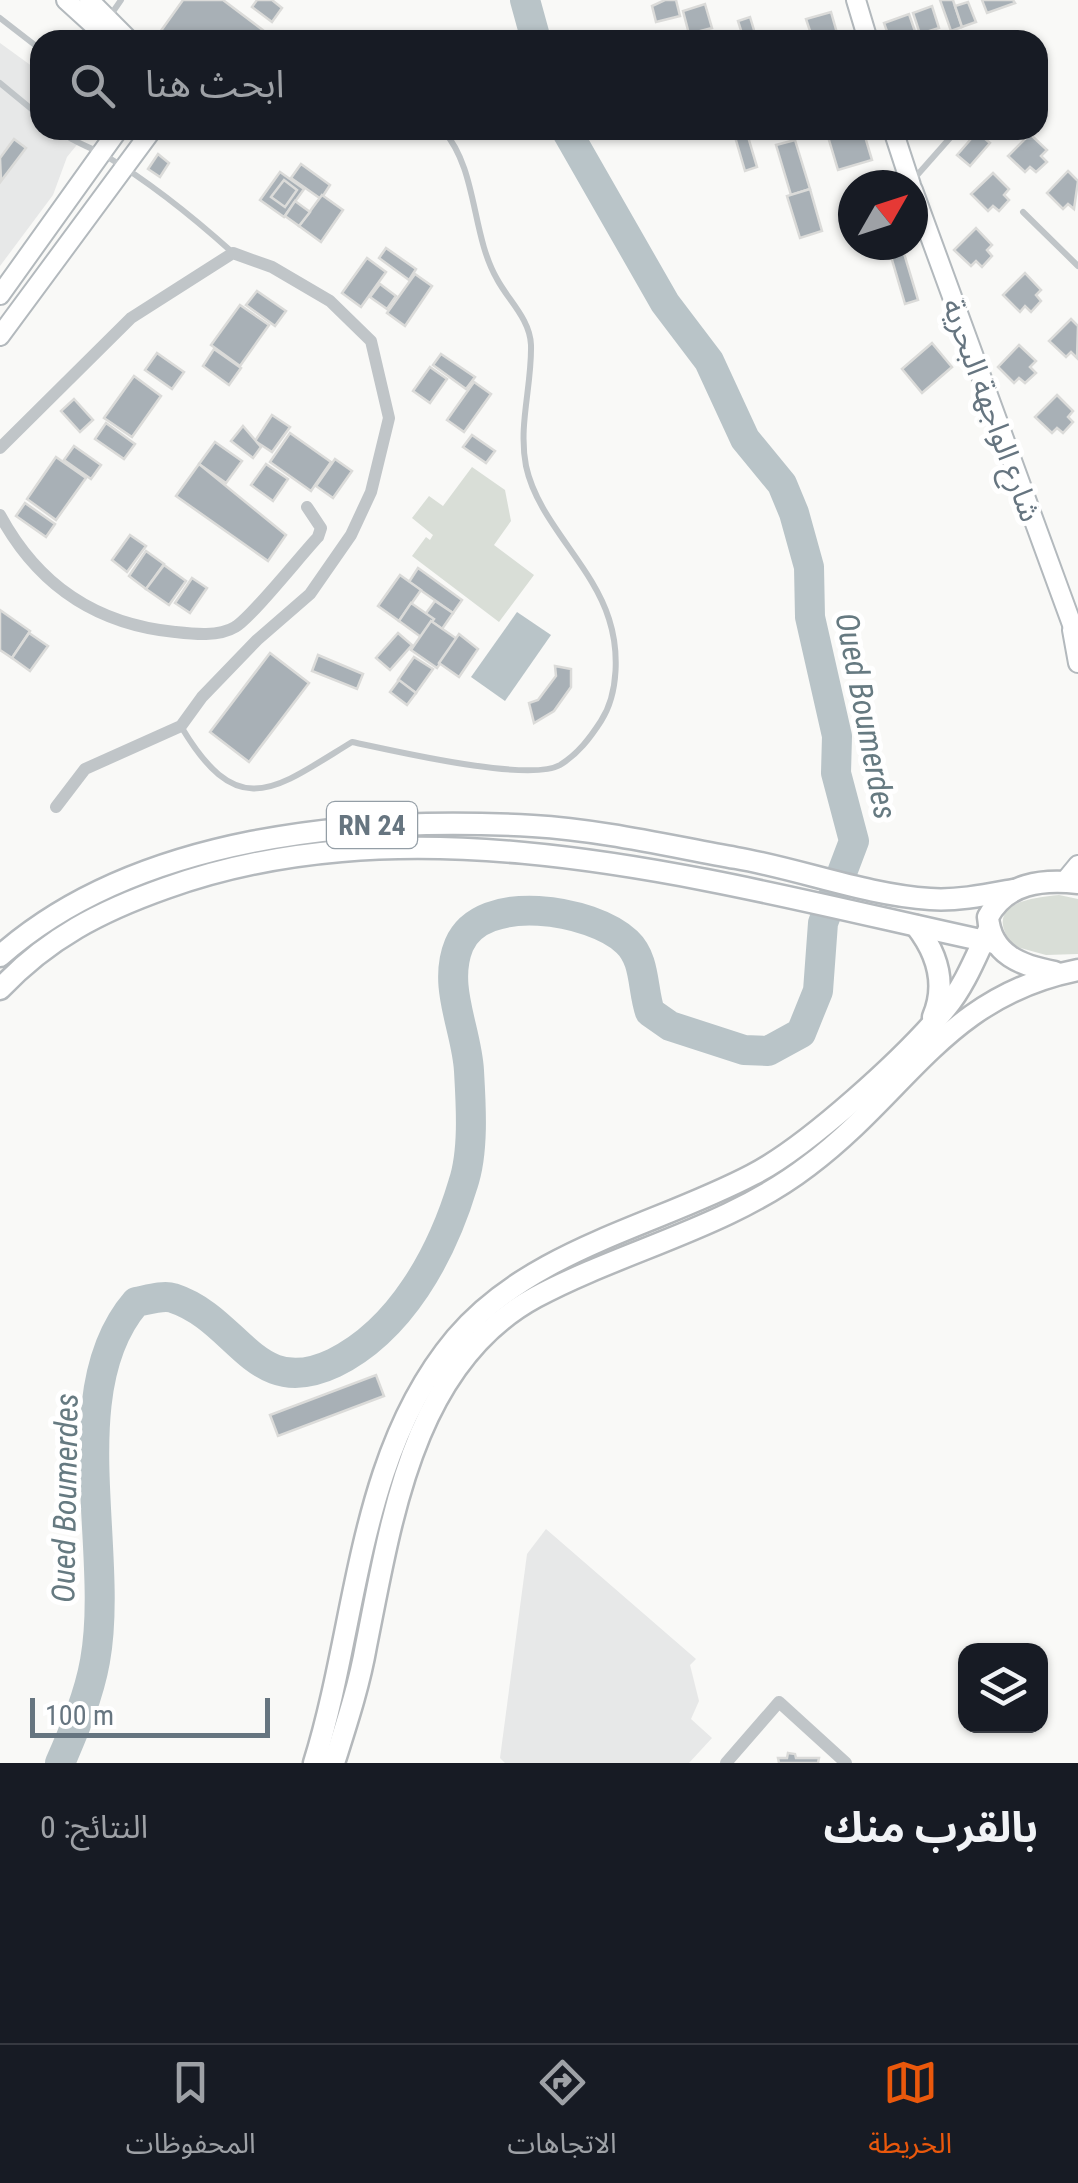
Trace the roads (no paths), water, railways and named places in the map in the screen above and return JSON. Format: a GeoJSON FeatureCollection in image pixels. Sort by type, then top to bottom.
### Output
{"type":"FeatureCollection","features":[{"type":"Feature","properties":{"kind":"main road"},"geometry":{"type":"LineString","coordinates":[[66,0],[99,30]]}},
{"type":"Feature","properties":{"kind":"main road"},"geometry":{"type":"LineString","coordinates":[[89,0],[118,30]]}},
{"type":"Feature","properties":{"kind":"main road"},"geometry":{"type":"LineString","coordinates":[[859,1],[866,30]]}},
{"type":"Feature","properties":{"kind":"main road"},"geometry":{"type":"LineString","coordinates":[[0,295],[111,140]]}},
{"type":"Feature","properties":{"kind":"main road"},"geometry":{"type":"LineString","coordinates":[[0,336],[144,140]]}},
{"type":"Feature","properties":{"kind":"main road","name":"شارع الواجهة البحرية"},"geometry":{"type":"LineString","coordinates":[[896,140],[907,170]]}},
{"type":"Feature","properties":{"kind":"main road","name":"شارع الواجهة البحرية"},"geometry":{"type":"LineString","coordinates":[[928,230],[1075,635],[1078,663]]}},
{"type":"Feature","properties":{"kind":"main road","name":"RN 24"},"geometry":{"type":"LineString","coordinates":[[0,956],[54,913],[118,882],[234,849],[359,826],[536,826],[770,864],[940,899],[1013,890]]}},
{"type":"Feature","properties":{"kind":"main road","name":"RN 24"},"geometry":{"type":"LineString","coordinates":[[0,989],[47,944],[108,910],[190,879],[332,852],[481,848],[587,860],[989,938]]}},
{"type":"Feature","properties":{"kind":"main road"},"geometry":{"type":"LineString","coordinates":[[314,1763],[338,1678],[356,1570],[384,1474],[413,1406],[456,1337],[480,1313],[536,1274],[780,1158],[929,1026],[959,990],[989,938],[988,917],[996,902],[1030,884],[1071,882],[1078,864]]}},
{"type":"Feature","properties":{"kind":"main road"},"geometry":{"type":"LineString","coordinates":[[916,926],[938,964],[938,1006],[929,1026]]}},
{"type":"Feature","properties":{"kind":"main road"},"geometry":{"type":"LineString","coordinates":[[989,938],[1024,966],[1072,972]]}},
{"type":"Feature","properties":{"kind":"main road"},"geometry":{"type":"LineString","coordinates":[[334,1763],[366,1650],[388,1524],[404,1475],[423,1427],[480,1341],[531,1300],[758,1199],[856,1127],[969,1014],[1003,993],[1072,972]]}},
{"type":"Feature","properties":{"kind":"street"},"geometry":{"type":"LineString","coordinates":[[0,448],[131,318],[232,253],[253,258],[287,275],[352,318],[371,341],[389,418],[371,492],[351,535],[310,594],[257,640],[202,697],[181,726],[84,770],[56,807]]}},
{"type":"Feature","properties":{"kind":"street"},"geometry":{"type":"LineString","coordinates":[[0,514],[20,550],[76,603],[140,628],[210,633],[236,627],[318,537],[321,528],[306,508]]}},
{"type":"Feature","properties":{"kind":"street"},"geometry":{"type":"LineString","coordinates":[[726,1763],[779,1702],[846,1763]]}},
{"type":"Feature","properties":{"kind":"lane"},"geometry":{"type":"LineString","coordinates":[[106,20],[122,0]]}},
{"type":"Feature","properties":{"kind":"lane"},"geometry":{"type":"LineString","coordinates":[[0,18],[30,41]]}},
{"type":"Feature","properties":{"kind":"lane"},"geometry":{"type":"LineString","coordinates":[[0,83],[30,108]]}},
{"type":"Feature","properties":{"kind":"lane"},"geometry":{"type":"LineString","coordinates":[[70,140],[102,153],[198,222],[232,253]]}},
{"type":"Feature","properties":{"kind":"lane"},"geometry":{"type":"LineString","coordinates":[[181,726],[203,762],[239,788],[258,790],[286,782],[352,742],[528,770],[558,767],[588,743],[611,706],[616,655],[608,617],[527,469],[522,428],[531,341],[518,308],[495,277],[466,174],[448,140]]}},
{"type":"Feature","properties":{"kind":"lane"},"geometry":{"type":"LineString","coordinates":[[925,170],[949,140]]}},
{"type":"Feature","properties":{"kind":"lane"},"geometry":{"type":"LineString","coordinates":[[1023,212],[1078,266]]}},
{"type":"Feature","properties":{"kind":"waterway","name":"Oued Boumerdes"},"geometry":{"type":"LineString","coordinates":[[525,0],[533,30]]}},
{"type":"Feature","properties":{"kind":"waterway","name":"Oued Boumerdes"},"geometry":{"type":"LineString","coordinates":[[60,1763],[85,1700],[95,1661],[99,1618],[95,1425],[100,1380],[113,1338],[136,1302],[169,1297],[196,1309],[266,1365],[285,1372],[307,1372],[358,1349],[399,1310],[431,1263],[443,1237],[469,1158],[469,1071],[453,976],[459,945],[471,928],[490,917],[538,911],[565,914],[611,930],[627,942],[637,957],[650,1012],[670,1026],[744,1050],[768,1051],[801,1033],[818,991],[823,923],[854,841],[836,773],[837,736],[810,617],[809,567],[794,513],[782,484],[745,439],[709,361],[665,303],[572,140]]}}]}
